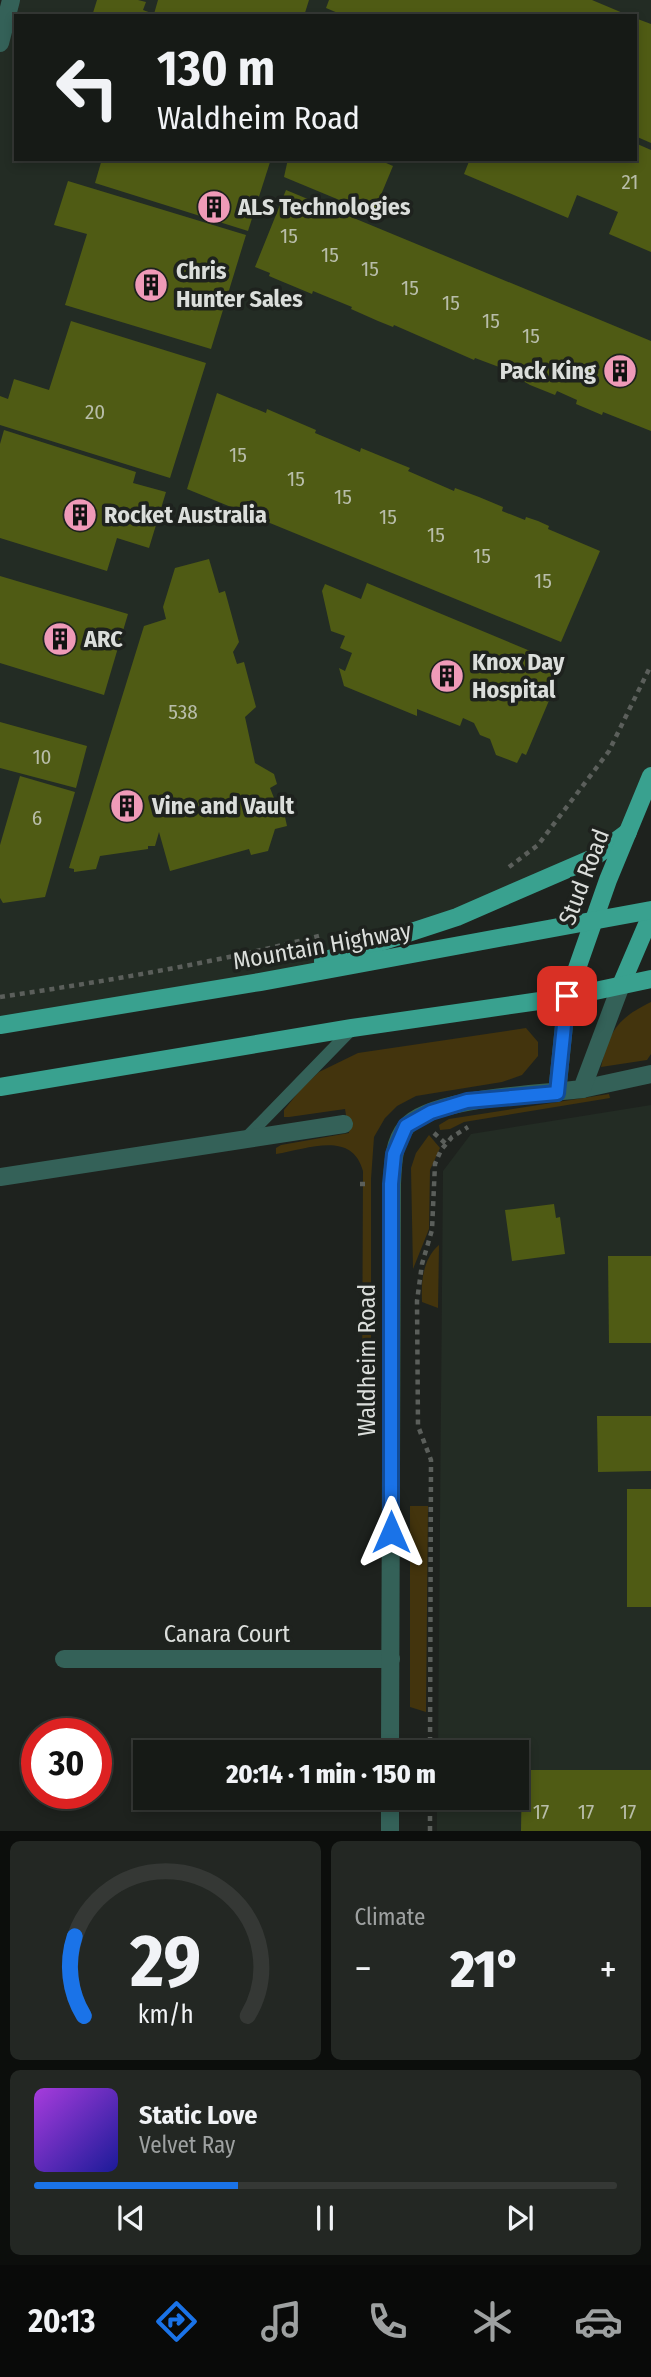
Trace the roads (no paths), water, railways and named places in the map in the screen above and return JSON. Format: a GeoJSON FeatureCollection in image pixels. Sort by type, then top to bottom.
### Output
{"type":"FeatureCollection","features":[{"type":"Feature","properties":{"kind":"main road","name":"Stud Road"},"geometry":{"type":"LineString","coordinates":[[567,996],[593,922],[651,776]]}},
{"type":"Feature","properties":{"kind":"main road"},"geometry":{"type":"LineString","coordinates":[[260,982],[457,917],[593,858],[628,832]]}},
{"type":"Feature","properties":{"kind":"main road"},"geometry":{"type":"LineString","coordinates":[[621,985],[651,913]]}},
{"type":"Feature","properties":{"kind":"main road","name":"Mountain Highway"},"geometry":{"type":"LineString","coordinates":[[0,1025],[651,913]]}},
{"type":"Feature","properties":{"kind":"main road"},"geometry":{"type":"LineString","coordinates":[[0,1087],[352,1028],[567,996],[651,979]]}},
{"type":"Feature","properties":{"kind":"street"},"geometry":{"type":"LineString","coordinates":[[0,43],[11,0]]}},
{"type":"Feature","properties":{"kind":"street"},"geometry":{"type":"LineString","coordinates":[[582,1089],[621,985]]}},
{"type":"Feature","properties":{"kind":"street"},"geometry":{"type":"LineString","coordinates":[[557,1093],[567,996]]}},
{"type":"Feature","properties":{"kind":"street","name":"Waldheim Road"},"geometry":{"type":"LineString","coordinates":[[390,1740],[391,1184],[394,1154],[406,1126],[431,1112],[467,1101],[557,1093],[651,1074]]}},
{"type":"Feature","properties":{"kind":"street"},"geometry":{"type":"LineString","coordinates":[[0,1177],[344,1124]]}},
{"type":"Feature","properties":{"kind":"street","name":"Canara Court"},"geometry":{"type":"LineString","coordinates":[[64,1659],[391,1659]]}},
{"type":"Feature","properties":{"kind":"street"},"geometry":{"type":"LineString","coordinates":[[390,1810],[390,1831]]}},
{"type":"Feature","properties":{"kind":"lane"},"geometry":{"type":"LineString","coordinates":[[245,1139],[352,1028]]}},
{"type":"Feature","properties":{"kind":"place","name":"ALS Technologies"},"geometry":{"type":"Point","coordinates":[214,207]}},
{"type":"Feature","properties":{"kind":"place","name":"Chris Hunter Sales"},"geometry":{"type":"Point","coordinates":[151,285]}},
{"type":"Feature","properties":{"kind":"place","name":"Pack King"},"geometry":{"type":"Point","coordinates":[620,371]}},
{"type":"Feature","properties":{"kind":"place","name":"Rocket Australia"},"geometry":{"type":"Point","coordinates":[80,515]}},
{"type":"Feature","properties":{"kind":"place","name":"ARC"},"geometry":{"type":"Point","coordinates":[60,639]}},
{"type":"Feature","properties":{"kind":"place","name":"Knox Day Hospital"},"geometry":{"type":"Point","coordinates":[447,676]}},
{"type":"Feature","properties":{"kind":"place","name":"Vine and Vault"},"geometry":{"type":"Point","coordinates":[127,806]}}]}
